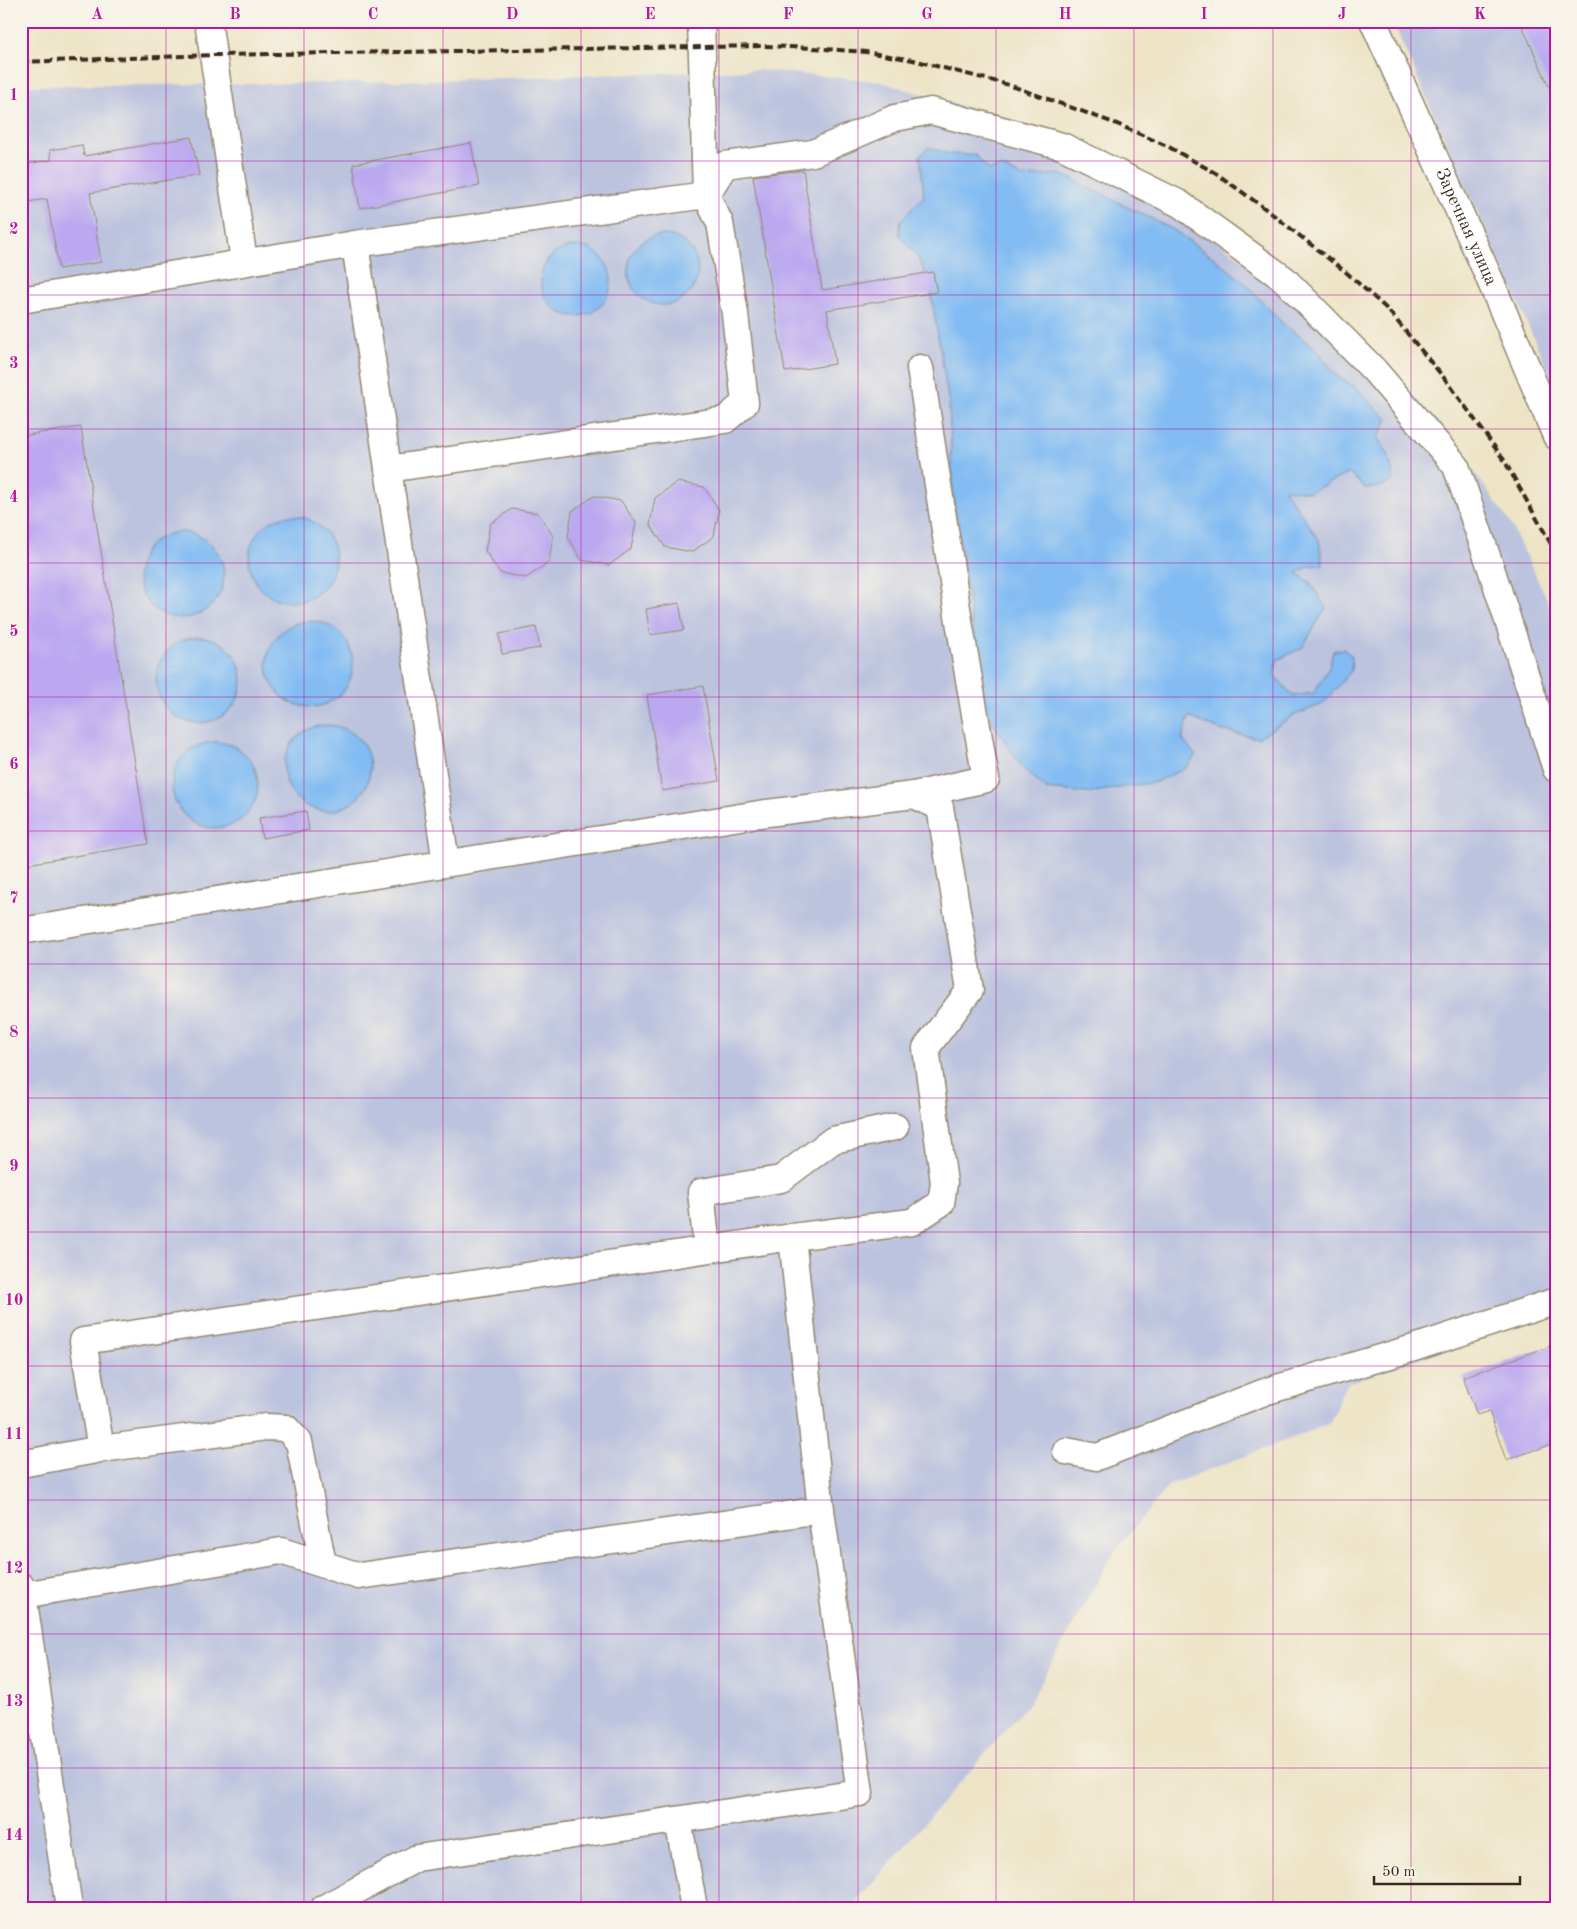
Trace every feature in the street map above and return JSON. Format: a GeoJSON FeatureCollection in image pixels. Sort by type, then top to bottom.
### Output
{"type":"FeatureCollection","features":[{"type":"Feature","properties":{"kind":"street"},"geometry":{"type":"LineString","coordinates":[[208,21],[244,261]]}},
{"type":"Feature","properties":{"kind":"street"},"geometry":{"type":"LineString","coordinates":[[388,469],[725,420],[745,403],[735,314],[720,223],[706,195],[701,21]]}},
{"type":"Feature","properties":{"kind":"street","name":"Заречная улица"},"geometry":{"type":"LineString","coordinates":[[1373,21],[1487,273],[1556,436]]}},
{"type":"Feature","properties":{"kind":"street"},"geometry":{"type":"LineString","coordinates":[[21,300],[244,261],[706,195],[725,165],[813,153],[895,118],[931,111],[1062,146],[1180,204],[1284,279],[1374,370],[1456,466],[1556,769]]}},
{"type":"Feature","properties":{"kind":"street"},"geometry":{"type":"LineString","coordinates":[[355,244],[446,863]]}},
{"type":"Feature","properties":{"kind":"street"},"geometry":{"type":"LineString","coordinates":[[21,931],[759,814],[914,795],[986,779],[959,621],[920,368]]}},
{"type":"Feature","properties":{"kind":"street"},"geometry":{"type":"LineString","coordinates":[[101,1449],[83,1341],[792,1236],[912,1222],[940,1203],[944,1183],[926,1048],[970,990],[940,807],[914,795]]}},
{"type":"Feature","properties":{"kind":"street"},"geometry":{"type":"LineString","coordinates":[[707,1249],[701,1192],[781,1179],[833,1140],[895,1127]]}},
{"type":"Feature","properties":{"kind":"street"},"geometry":{"type":"LineString","coordinates":[[324,1908],[417,1858],[860,1793],[821,1510],[792,1236]]}},
{"type":"Feature","properties":{"kind":"street"},"geometry":{"type":"LineString","coordinates":[[1066,1451],[1096,1457],[1267,1391],[1414,1348],[1556,1301]]}},
{"type":"Feature","properties":{"kind":"street"},"geometry":{"type":"LineString","coordinates":[[21,1464],[101,1449],[266,1427],[286,1428],[300,1442],[323,1564]]}},
{"type":"Feature","properties":{"kind":"street"},"geometry":{"type":"LineString","coordinates":[[69,1908],[22,1592],[281,1551],[359,1576],[821,1510]]}},
{"type":"Feature","properties":{"kind":"street"},"geometry":{"type":"LineString","coordinates":[[678,1820],[694,1908]]}},
{"type":"Feature","properties":{"kind":"shaded area"},"geometry":{"type":"Polygon","coordinates":[[[1392,21],[1556,21],[1556,388],[1398,34],[1392,21]]]}},
{"type":"Feature","properties":{"kind":"shaded area"},"geometry":{"type":"Polygon","coordinates":[[[759,70],[878,81],[1072,139],[1369,348],[1444,428],[1509,521],[1546,597],[1556,627],[1556,1311],[1346,1384],[1329,1424],[1169,1485],[1114,1552],[1030,1702],[851,1908],[21,1908],[21,86],[337,83],[759,70]]]}},
{"type":"Feature","properties":{"kind":"water"},"geometry":{"type":"Polygon","coordinates":[[[929,147],[948,154],[975,155],[989,170],[1002,167],[1022,177],[1061,174],[1172,229],[1214,258],[1246,284],[1280,321],[1317,350],[1337,376],[1356,387],[1388,419],[1378,438],[1388,454],[1394,480],[1383,486],[1366,489],[1349,473],[1310,492],[1284,489],[1319,540],[1323,565],[1310,566],[1297,573],[1310,582],[1326,608],[1302,648],[1277,660],[1274,675],[1293,696],[1314,693],[1329,668],[1333,651],[1343,649],[1352,656],[1351,671],[1323,704],[1293,716],[1258,738],[1220,730],[1189,717],[1182,739],[1196,756],[1185,768],[1156,782],[1087,793],[1046,789],[1022,767],[984,707],[953,494],[949,404],[929,281],[917,256],[899,235],[901,220],[924,196],[920,155],[929,147]]]}},
{"type":"Feature","properties":{"kind":"water"},"geometry":{"type":"Polygon","coordinates":[[[663,235],[676,238],[688,245],[695,257],[698,270],[695,283],[688,295],[676,302],[663,305],[650,302],[638,295],[631,283],[628,270],[631,257],[638,245],[650,238],[663,235]]]}},
{"type":"Feature","properties":{"kind":"water"},"geometry":{"type":"Polygon","coordinates":[[[576,246],[589,249],[601,256],[608,268],[611,281],[608,294],[601,306],[589,313],[576,316],[563,313],[551,306],[544,294],[541,281],[544,268],[551,256],[563,249],[576,246]]]}},
{"type":"Feature","properties":{"kind":"water"},"geometry":{"type":"Polygon","coordinates":[[[292,516],[309,519],[323,528],[332,542],[335,559],[332,576],[323,590],[309,599],[292,602],[275,599],[261,590],[252,576],[249,559],[252,542],[261,528],[275,519],[292,516]]]}},
{"type":"Feature","properties":{"kind":"water"},"geometry":{"type":"Polygon","coordinates":[[[181,532],[198,535],[212,544],[221,558],[224,575],[221,592],[212,606],[198,615],[181,618],[164,615],[150,606],[141,592],[138,575],[141,558],[150,544],[164,535],[181,532]]]}},
{"type":"Feature","properties":{"kind":"water"},"geometry":{"type":"Polygon","coordinates":[[[310,621],[327,624],[341,633],[350,647],[353,664],[350,681],[341,695],[327,704],[310,707],[293,704],[279,695],[270,681],[267,664],[270,647],[279,633],[293,624],[310,621]]]}},
{"type":"Feature","properties":{"kind":"water"},"geometry":{"type":"Polygon","coordinates":[[[199,637],[216,640],[230,649],[239,663],[242,680],[239,697],[230,711],[216,720],[199,723],[182,720],[168,711],[159,697],[156,680],[159,663],[168,649],[182,640],[199,637]]]}},
{"type":"Feature","properties":{"kind":"water"},"geometry":{"type":"Polygon","coordinates":[[[327,725],[344,728],[358,737],[367,751],[370,768],[367,785],[358,799],[344,808],[327,811],[310,808],[296,799],[287,785],[284,768],[287,751],[296,737],[310,728],[327,725]]]}},
{"type":"Feature","properties":{"kind":"water"},"geometry":{"type":"Polygon","coordinates":[[[215,742],[232,745],[246,754],[255,768],[258,785],[255,802],[246,816],[232,825],[215,828],[198,825],[184,816],[175,802],[172,785],[175,768],[184,754],[198,745],[215,742]]]}},
{"type":"Feature","properties":{"kind":"building"},"geometry":{"type":"Polygon","coordinates":[[[1520,21],[1556,21],[1556,102],[1520,21]]]}},
{"type":"Feature","properties":{"kind":"building"},"geometry":{"type":"Polygon","coordinates":[[[191,137],[199,175],[90,193],[101,262],[59,269],[47,199],[21,203],[21,165],[51,160],[50,150],[82,145],[84,156],[191,137]]]}},
{"type":"Feature","properties":{"kind":"building"},"geometry":{"type":"Polygon","coordinates":[[[471,143],[479,186],[360,208],[353,164],[471,143]]]}},
{"type":"Feature","properties":{"kind":"building"},"geometry":{"type":"Polygon","coordinates":[[[803,170],[822,290],[933,272],[937,292],[827,310],[835,364],[785,372],[753,176],[803,170]]]}},
{"type":"Feature","properties":{"kind":"building"},"geometry":{"type":"Polygon","coordinates":[[[81,427],[148,844],[21,865],[21,436],[81,427]]]}},
{"type":"Feature","properties":{"kind":"building"},"geometry":{"type":"Polygon","coordinates":[[[677,482],[704,487],[719,510],[714,536],[692,552],[665,547],[650,524],[655,498],[677,482]]]}},
{"type":"Feature","properties":{"kind":"building"},"geometry":{"type":"Polygon","coordinates":[[[594,496],[621,501],[636,523],[631,549],[609,565],[582,560],[568,537],[572,511],[594,496]]]}},
{"type":"Feature","properties":{"kind":"building"},"geometry":{"type":"Polygon","coordinates":[[[512,509],[538,513],[553,536],[549,562],[526,578],[500,573],[485,551],[490,524],[512,509]]]}},
{"type":"Feature","properties":{"kind":"building"},"geometry":{"type":"Polygon","coordinates":[[[679,603],[684,630],[650,635],[646,609],[679,603]]]}},
{"type":"Feature","properties":{"kind":"building"},"geometry":{"type":"Polygon","coordinates":[[[536,627],[540,648],[502,654],[499,634],[536,627]]]}},
{"type":"Feature","properties":{"kind":"building"},"geometry":{"type":"Polygon","coordinates":[[[703,686],[719,781],[662,791],[647,695],[703,686]]]}},
{"type":"Feature","properties":{"kind":"building"},"geometry":{"type":"Polygon","coordinates":[[[306,811],[309,830],[262,838],[259,818],[306,811]]]}},
{"type":"Feature","properties":{"kind":"building"},"geometry":{"type":"Polygon","coordinates":[[[1556,1344],[1556,1443],[1506,1460],[1489,1411],[1477,1415],[1463,1377],[1556,1344]]]}},
{"type":"Feature","properties":{"kind":"railway"},"geometry":{"type":"LineString","coordinates":[[21,62],[214,55],[764,46],[866,52],[913,60],[1009,85],[1117,124],[1167,146],[1217,174],[1267,210],[1347,273],[1388,310],[1449,384],[1504,460],[1556,553]]}}]}
